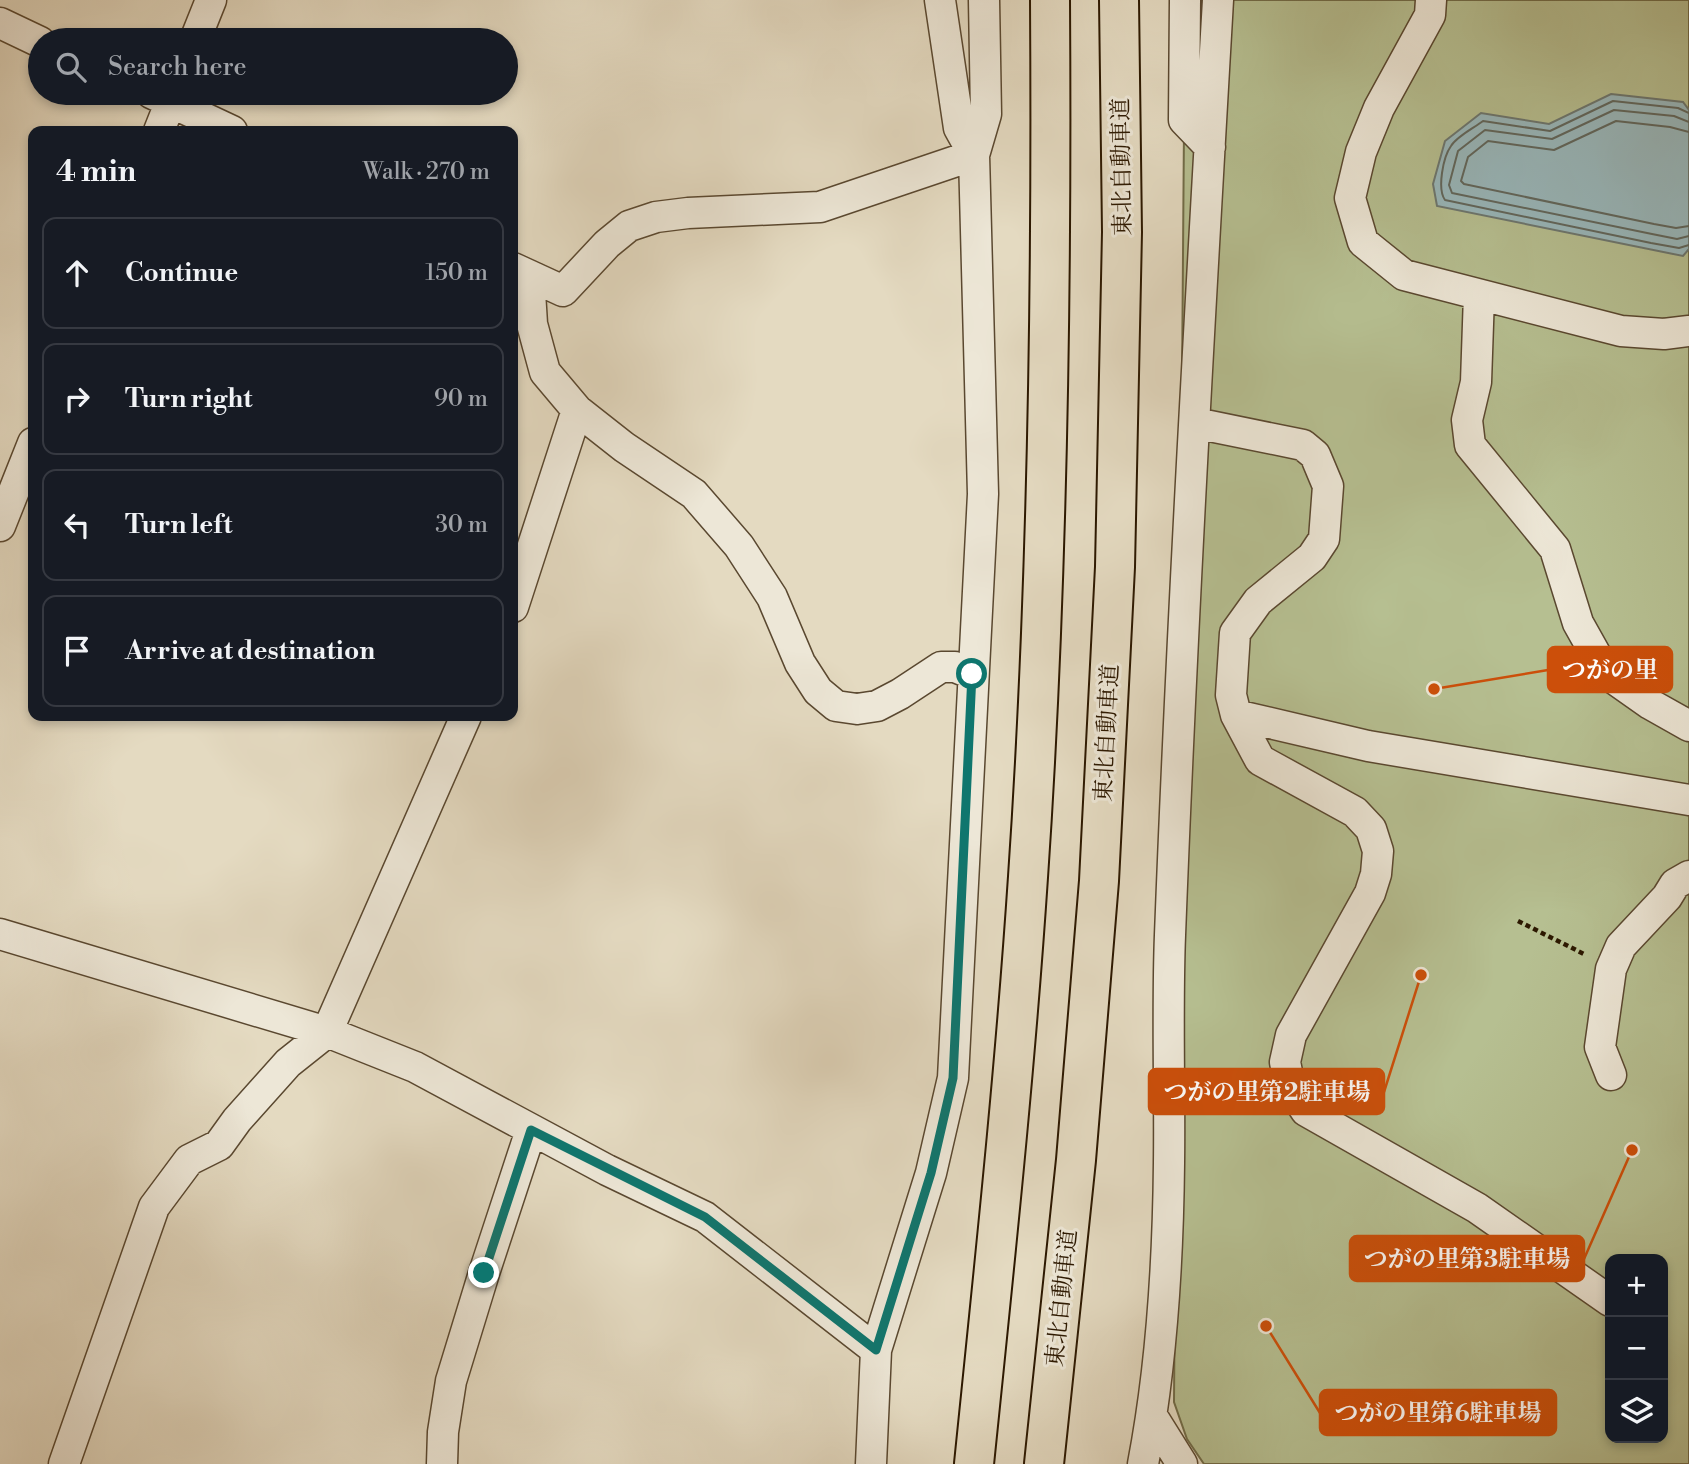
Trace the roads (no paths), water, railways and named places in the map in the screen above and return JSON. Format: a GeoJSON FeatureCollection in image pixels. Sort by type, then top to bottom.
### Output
{"type":"FeatureCollection","features":[{"type":"Feature","properties":{"kind":"highway"},"geometry":{"type":"LineString","coordinates":[[974,1464],[1006,1150],[1028,876],[1042,615],[1052,232],[1050,0]]}},
{"type":"Feature","properties":{"kind":"highway","name":"東北自動車道"},"geometry":{"type":"LineString","coordinates":[[1044,1464],[1076,1160],[1098,895],[1115,567],[1122,232],[1119,0]]}},
{"type":"Feature","properties":{"kind":"street"},"geometry":{"type":"LineString","coordinates":[[200,28],[211,0]]}},
{"type":"Feature","properties":{"kind":"street"},"geometry":{"type":"LineString","coordinates":[[940,0],[959,128],[974,155]]}},
{"type":"Feature","properties":{"kind":"street"},"geometry":{"type":"LineString","coordinates":[[871,1464],[876,1350],[931,1173],[953,1078],[983,494],[974,155],[986,114],[984,0]]}},
{"type":"Feature","properties":{"kind":"street"},"geometry":{"type":"LineString","coordinates":[[1185,0],[1184,120],[1210,147]]}},
{"type":"Feature","properties":{"kind":"street"},"geometry":{"type":"LineString","coordinates":[[1143,1464],[1164,1320],[1169,1166],[1170,945],[1179,712],[1218,0]]}},
{"type":"Feature","properties":{"kind":"street"},"geometry":{"type":"LineString","coordinates":[[1431,0],[1430,15],[1379,108],[1361,152],[1350,198],[1363,242],[1404,275],[1621,331],[1664,334],[1689,331]]}},
{"type":"Feature","properties":{"kind":"street"},"geometry":{"type":"LineString","coordinates":[[0,23],[28,36]]}},
{"type":"Feature","properties":{"kind":"street"},"geometry":{"type":"LineString","coordinates":[[160,126],[163,105]]}},
{"type":"Feature","properties":{"kind":"street"},"geometry":{"type":"LineString","coordinates":[[182,105],[222,126]]}},
{"type":"Feature","properties":{"kind":"street"},"geometry":{"type":"LineString","coordinates":[[521,272],[563,291],[607,244],[629,226],[656,217],[820,207],[974,155]]}},
{"type":"Feature","properties":{"kind":"street"},"geometry":{"type":"LineString","coordinates":[[521,272],[545,372],[577,411],[694,494],[739,546],[772,597],[800,663],[818,691],[836,706],[857,709],[877,706],[941,667],[955,667],[972,674]]}},
{"type":"Feature","properties":{"kind":"street"},"geometry":{"type":"LineString","coordinates":[[1479,295],[1476,382],[1467,420],[1470,444],[1555,549],[1578,623],[1606,673],[1650,704],[1689,726]]}},
{"type":"Feature","properties":{"kind":"street"},"geometry":{"type":"LineString","coordinates":[[518,592],[577,411]]}},
{"type":"Feature","properties":{"kind":"street"},"geometry":{"type":"LineString","coordinates":[[1195,423],[1303,445],[1315,455],[1328,486],[1324,539],[1312,558],[1258,601],[1235,633],[1231,695],[1236,715],[1260,760],[1355,812],[1371,829],[1378,851],[1376,874],[1370,893],[1291,1035],[1284,1062],[1290,1087],[1306,1111],[1477,1208],[1605,1298]]}},
{"type":"Feature","properties":{"kind":"street"},"geometry":{"type":"LineString","coordinates":[[0,526],[28,456]]}},
{"type":"Feature","properties":{"kind":"street"},"geometry":{"type":"LineString","coordinates":[[1236,715],[1368,746],[1689,800]]}},
{"type":"Feature","properties":{"kind":"street"},"geometry":{"type":"LineString","coordinates":[[64,1464],[154,1207],[189,1160],[219,1145],[237,1120],[288,1063],[327,1032],[464,721]]}},
{"type":"Feature","properties":{"kind":"street"},"geometry":{"type":"LineString","coordinates":[[1611,1075],[1600,1047],[1611,969],[1621,946],[1667,897],[1675,884],[1689,876]]}},
{"type":"Feature","properties":{"kind":"street"},"geometry":{"type":"LineString","coordinates":[[0,934],[327,1032],[415,1067],[531,1130],[705,1217],[876,1350]]}},
{"type":"Feature","properties":{"kind":"street"},"geometry":{"type":"LineString","coordinates":[[442,1464],[443,1432],[452,1381],[531,1130]]}},
{"type":"Feature","properties":{"kind":"street"},"geometry":{"type":"LineString","coordinates":[[1152,1416],[1182,1464]]}},
{"type":"Feature","properties":{"kind":"water"},"geometry":{"type":"Polygon","coordinates":[[[1611,94],[1683,102],[1689,110],[1689,249],[1683,256],[1437,206],[1433,184],[1445,141],[1481,113],[1549,124],[1611,94]]]}},
{"type":"Feature","properties":{"kind":"place","name":"つがの里"},"geometry":{"type":"Point","coordinates":[1434,689]}},
{"type":"Feature","properties":{"kind":"place","name":"つがの里第2駐車場"},"geometry":{"type":"Point","coordinates":[1421,975]}},
{"type":"Feature","properties":{"kind":"place","name":"つがの里第3駐車場"},"geometry":{"type":"Point","coordinates":[1632,1150]}},
{"type":"Feature","properties":{"kind":"place","name":"つがの里第6駐車場"},"geometry":{"type":"Point","coordinates":[1266,1326]}}]}
